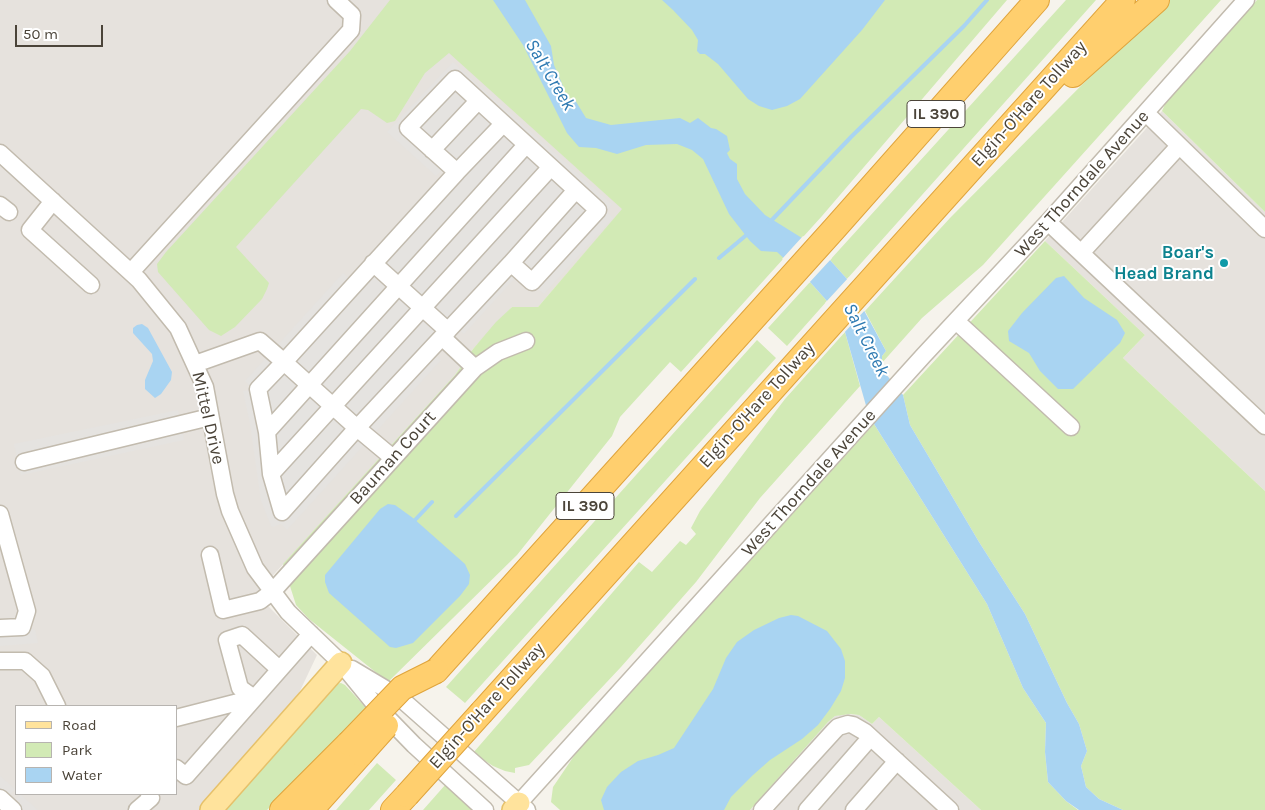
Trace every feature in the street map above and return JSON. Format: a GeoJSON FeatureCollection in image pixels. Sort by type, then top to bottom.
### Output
{"type":"FeatureCollection","features":[{"type":"Feature","properties":{"kind":"highway","name":"IL 390"},"geometry":{"type":"LineString","coordinates":[[311,810],[355,749],[436,671],[835,228],[1037,0]]}},
{"type":"Feature","properties":{"kind":"highway","name":"Elgin-O'Hare Tollway"},"geometry":{"type":"LineString","coordinates":[[400,802],[1122,0]]}},
{"type":"Feature","properties":{"kind":"highway"},"geometry":{"type":"LineString","coordinates":[[979,160],[1157,0]]}},
{"type":"Feature","properties":{"kind":"highway"},"geometry":{"type":"LineString","coordinates":[[282,810],[355,749]]}},
{"type":"Feature","properties":{"kind":"main road"},"geometry":{"type":"LineString","coordinates":[[211,810],[341,663]]}},
{"type":"Feature","properties":{"kind":"street"},"geometry":{"type":"LineString","coordinates":[[131,272],[351,30],[352,15],[336,0]]}},
{"type":"Feature","properties":{"kind":"street","name":"West Thorndale Avenue"},"geometry":{"type":"LineString","coordinates":[[520,808],[923,356],[1048,222],[1246,0]]}},
{"type":"Feature","properties":{"kind":"street"},"geometry":{"type":"LineString","coordinates":[[457,172],[408,128],[454,79],[598,210],[532,282],[511,263]]}},
{"type":"Feature","properties":{"kind":"street"},"geometry":{"type":"LineString","coordinates":[[432,150],[478,100]]}},
{"type":"Feature","properties":{"kind":"street"},"geometry":{"type":"LineString","coordinates":[[1146,113],[1265,229]]}},
{"type":"Feature","properties":{"kind":"street"},"geometry":{"type":"LineString","coordinates":[[503,124],[258,389],[271,474],[282,512],[576,190]]}},
{"type":"Feature","properties":{"kind":"street"},"geometry":{"type":"LineString","coordinates":[[266,432],[526,145]]}},
{"type":"Feature","properties":{"kind":"street"},"geometry":{"type":"LineString","coordinates":[[1081,253],[1179,146]]}},
{"type":"Feature","properties":{"kind":"street","name":"Mittel Drive"},"geometry":{"type":"LineString","coordinates":[[0,153],[131,272],[178,328],[205,387],[225,494],[230,511],[255,568],[288,612],[341,663],[377,707],[414,745],[485,810]]}},
{"type":"Feature","properties":{"kind":"street"},"geometry":{"type":"LineString","coordinates":[[271,474],[551,167]]}},
{"type":"Feature","properties":{"kind":"street"},"geometry":{"type":"LineString","coordinates":[[53,201],[30,230],[90,285]]}},
{"type":"Feature","properties":{"kind":"street"},"geometry":{"type":"LineString","coordinates":[[1048,222],[1265,426]]}},
{"type":"Feature","properties":{"kind":"street"},"geometry":{"type":"LineString","coordinates":[[373,263],[422,308],[475,368]]}},
{"type":"Feature","properties":{"kind":"street"},"geometry":{"type":"LineString","coordinates":[[956,320],[1072,427]]}},
{"type":"Feature","properties":{"kind":"street"},"geometry":{"type":"LineString","coordinates":[[195,364],[260,341],[393,458]]}},
{"type":"Feature","properties":{"kind":"street","name":"Bauman Court"},"geometry":{"type":"LineString","coordinates":[[210,555],[223,610],[260,601],[272,591],[475,368],[498,352],[526,341]]}},
{"type":"Feature","properties":{"kind":"street"},"geometry":{"type":"LineString","coordinates":[[24,462],[210,417]]}},
{"type":"Feature","properties":{"kind":"street"},"geometry":{"type":"LineString","coordinates":[[0,514],[27,612],[22,627],[0,628]]}},
{"type":"Feature","properties":{"kind":"street"},"geometry":{"type":"LineString","coordinates":[[178,770],[186,776],[311,634]]}},
{"type":"Feature","properties":{"kind":"street"},"geometry":{"type":"LineString","coordinates":[[254,698],[240,688],[227,640],[242,635],[279,669]]}},
{"type":"Feature","properties":{"kind":"street"},"geometry":{"type":"LineString","coordinates":[[0,661],[25,661],[42,676],[56,705]]}},
{"type":"Feature","properties":{"kind":"street","name":"Mittel Drive"},"geometry":{"type":"LineString","coordinates":[[341,663],[399,697],[520,808]]}},
{"type":"Feature","properties":{"kind":"street"},"geometry":{"type":"LineString","coordinates":[[178,717],[254,698]]}},
{"type":"Feature","properties":{"kind":"street"},"geometry":{"type":"LineString","coordinates":[[762,810],[838,727],[848,724],[854,725],[870,738],[950,810]]}},
{"type":"Feature","properties":{"kind":"street"},"geometry":{"type":"LineString","coordinates":[[808,810],[870,738]]}},
{"type":"Feature","properties":{"kind":"street"},"geometry":{"type":"LineString","coordinates":[[861,807],[897,761]]}},
{"type":"Feature","properties":{"kind":"street"},"geometry":{"type":"LineString","coordinates":[[137,810],[151,798],[150,795]]}},
{"type":"Feature","properties":{"kind":"street"},"geometry":{"type":"LineString","coordinates":[[0,798],[13,810]]}},
{"type":"Feature","properties":{"kind":"shaded area"},"geometry":{"type":"Polygon","coordinates":[[[0,0],[434,0],[527,122],[623,209],[538,307],[512,307],[473,349],[455,375],[256,594],[317,655],[299,693],[199,810],[0,810],[0,0]]]}},
{"type":"Feature","properties":{"kind":"shaded area"},"geometry":{"type":"Polygon","coordinates":[[[453,62],[612,204],[606,211],[613,218],[544,294],[535,287],[515,278],[464,334],[457,328],[434,354],[441,360],[287,530],[281,524],[273,527],[261,501],[250,424],[243,391],[251,390],[252,388],[245,381],[343,273],[350,279],[446,173],[442,170],[436,176],[387,132],[453,62]]]}},
{"type":"Feature","properties":{"kind":"shaded area"},"geometry":{"type":"Polygon","coordinates":[[[1162,111],[1265,212],[1265,491],[1123,358],[1145,335],[1045,241],[1162,111]]]}},
{"type":"Feature","properties":{"kind":"shaded area"},"geometry":{"type":"Polygon","coordinates":[[[178,410],[184,440],[21,475],[14,444],[178,410]]]}},
{"type":"Feature","properties":{"kind":"shaded area"},"geometry":{"type":"Polygon","coordinates":[[[22,627],[35,630],[38,643],[0,646],[0,628],[22,627]]]}},
{"type":"Feature","properties":{"kind":"shaded area"},"geometry":{"type":"Polygon","coordinates":[[[843,714],[859,715],[872,724],[879,717],[981,810],[750,810],[828,722],[835,716],[843,714]]]}},
{"type":"Feature","properties":{"kind":"shaded area"},"geometry":{"type":"Polygon","coordinates":[[[0,776],[15,789],[10,795],[12,800],[21,795],[38,810],[0,810],[0,776]]]}},
{"type":"Feature","properties":{"kind":"green space"},"geometry":{"type":"Polygon","coordinates":[[[390,0],[1007,0],[822,216],[681,372],[670,362],[620,417],[612,436],[517,555],[388,682],[309,619],[296,605],[283,564],[455,375],[473,349],[496,322],[512,307],[538,307],[622,209],[449,53],[425,73],[395,121],[387,123],[368,110],[361,109],[236,247],[269,283],[262,299],[235,327],[221,336],[209,330],[158,272],[157,264],[350,51],[390,0]]]}},
{"type":"Feature","properties":{"kind":"green space"},"geometry":{"type":"Polygon","coordinates":[[[1066,0],[1096,0],[847,279],[830,260],[1066,0]]]}},
{"type":"Feature","properties":{"kind":"green space"},"geometry":{"type":"Polygon","coordinates":[[[1166,0],[1221,0],[983,265],[922,318],[881,364],[882,356],[886,351],[865,311],[950,218],[1166,0]]]}},
{"type":"Feature","properties":{"kind":"green space"},"geometry":{"type":"Polygon","coordinates":[[[1257,0],[1265,0],[1265,212],[1162,111],[1166,102],[1257,0]]]}},
{"type":"Feature","properties":{"kind":"green space"},"geometry":{"type":"Polygon","coordinates":[[[1045,241],[1145,335],[1123,358],[1265,491],[1265,810],[1123,810],[1099,799],[1086,787],[1081,766],[1087,751],[1079,724],[1067,703],[1025,614],[979,542],[910,425],[903,395],[1045,241]]]}},
{"type":"Feature","properties":{"kind":"green space"},"geometry":{"type":"Polygon","coordinates":[[[810,282],[827,301],[787,346],[768,328],[810,282]]]}},
{"type":"Feature","properties":{"kind":"green space"},"geometry":{"type":"Polygon","coordinates":[[[845,332],[860,386],[760,498],[696,582],[621,667],[529,765],[515,768],[515,773],[505,771],[493,766],[473,753],[639,562],[652,572],[680,541],[686,545],[696,534],[691,528],[700,511],[785,399],[845,332]]]}},
{"type":"Feature","properties":{"kind":"green space"},"geometry":{"type":"Polygon","coordinates":[[[757,340],[776,358],[465,703],[446,687],[757,340]]]}},
{"type":"Feature","properties":{"kind":"green space"},"geometry":{"type":"Polygon","coordinates":[[[874,424],[987,604],[1023,688],[1046,723],[1045,752],[1048,782],[1066,801],[1078,810],[981,810],[879,717],[872,724],[859,715],[850,714],[835,716],[828,722],[750,810],[560,810],[551,802],[553,787],[576,753],[874,424]]]}},
{"type":"Feature","properties":{"kind":"green space"},"geometry":{"type":"Polygon","coordinates":[[[341,683],[368,710],[267,810],[221,810],[334,684],[341,683]]]}},
{"type":"Feature","properties":{"kind":"green space"},"geometry":{"type":"Polygon","coordinates":[[[377,763],[396,780],[369,810],[336,810],[377,763]]]}},
{"type":"Feature","properties":{"kind":"green space"},"geometry":{"type":"Polygon","coordinates":[[[446,784],[476,810],[423,810],[446,784]]]}},
{"type":"Feature","properties":{"kind":"water","name":"Salt Creek"},"geometry":{"type":"Polygon","coordinates":[[[493,0],[525,0],[551,46],[554,65],[563,86],[565,99],[575,100],[586,118],[611,125],[680,118],[690,123],[698,118],[711,128],[727,136],[730,150],[727,153],[730,159],[737,164],[737,179],[745,194],[765,215],[810,243],[830,260],[847,279],[886,351],[882,356],[882,364],[885,373],[903,395],[910,425],[979,542],[1025,614],[1067,703],[1079,724],[1087,751],[1081,766],[1086,787],[1099,799],[1123,810],[1079,810],[1066,801],[1048,782],[1045,752],[1046,723],[1023,688],[987,604],[869,416],[843,325],[827,301],[810,282],[777,252],[761,251],[750,241],[729,214],[703,159],[692,150],[677,144],[646,145],[617,154],[596,148],[579,147],[567,133],[523,45],[493,0]]]}},
{"type":"Feature","properties":{"kind":"water"},"geometry":{"type":"Polygon","coordinates":[[[662,0],[885,0],[862,30],[800,99],[787,106],[772,110],[759,106],[748,99],[718,64],[705,54],[700,54],[697,51],[698,40],[692,30],[662,0]]]}},
{"type":"Feature","properties":{"kind":"water"},"geometry":{"type":"Polygon","coordinates":[[[1064,276],[1084,298],[1117,320],[1125,333],[1120,343],[1073,389],[1058,389],[1040,371],[1029,353],[1009,341],[1008,331],[1022,313],[1056,278],[1064,276]]]}},
{"type":"Feature","properties":{"kind":"water"},"geometry":{"type":"Polygon","coordinates":[[[142,324],[148,328],[172,372],[171,380],[161,394],[155,398],[145,389],[145,380],[153,361],[152,354],[133,333],[133,328],[142,324]]]}},
{"type":"Feature","properties":{"kind":"water"},"geometry":{"type":"Polygon","coordinates":[[[388,504],[395,505],[413,518],[465,564],[470,575],[469,584],[460,596],[413,643],[396,648],[390,647],[329,593],[325,582],[325,575],[380,509],[388,504]]]}},
{"type":"Feature","properties":{"kind":"water"},"geometry":{"type":"Polygon","coordinates":[[[791,615],[798,616],[827,631],[841,649],[845,661],[845,678],[841,691],[818,725],[802,739],[770,760],[753,775],[731,797],[724,810],[604,810],[601,800],[607,787],[621,772],[638,761],[674,748],[713,689],[726,658],[737,642],[754,630],[779,618],[791,615]]]}},
{"type":"Feature","properties":{"kind":"pier"},"geometry":{"type":"Polygon","coordinates":[[[803,236],[832,258],[809,283],[782,259],[803,236]]]}},
{"type":"Feature","properties":{"kind":"pier"},"geometry":{"type":"Polygon","coordinates":[[[849,277],[866,309],[843,334],[841,326],[825,303],[849,277]]]}},
{"type":"Feature","properties":{"kind":"waterway"},"geometry":{"type":"LineString","coordinates":[[770,222],[851,137],[964,26],[987,0]]}},
{"type":"Feature","properties":{"kind":"waterway"},"geometry":{"type":"LineString","coordinates":[[719,258],[750,232]]}},
{"type":"Feature","properties":{"kind":"waterway"},"geometry":{"type":"LineString","coordinates":[[456,516],[695,279]]}},
{"type":"Feature","properties":{"kind":"waterway"},"geometry":{"type":"LineString","coordinates":[[415,520],[432,502]]}},
{"type":"Feature","properties":{"kind":"place","name":"Boar's Head Brand"},"geometry":{"type":"Point","coordinates":[1224,263]}}]}
